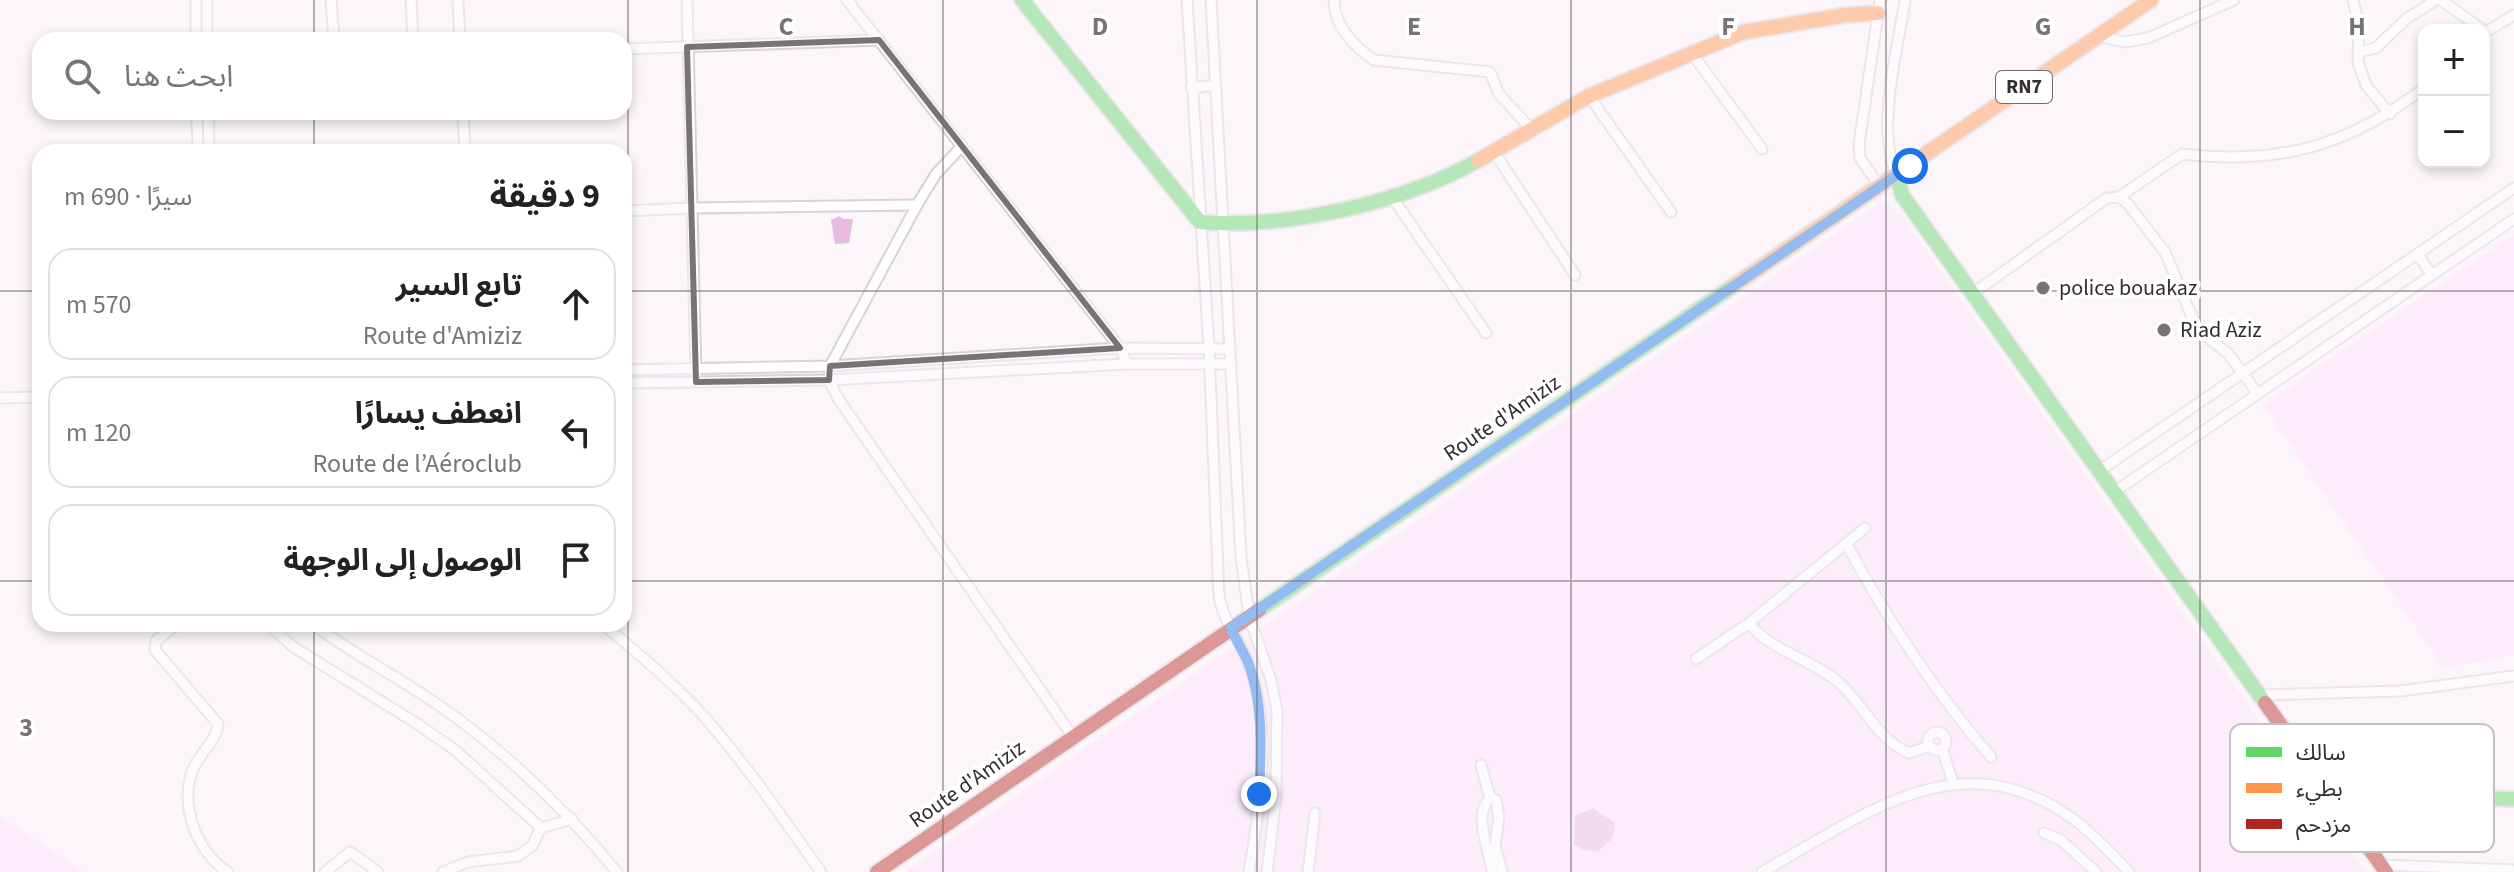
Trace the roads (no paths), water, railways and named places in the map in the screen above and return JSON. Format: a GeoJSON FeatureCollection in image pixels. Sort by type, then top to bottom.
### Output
{"type":"FeatureCollection","features":[{"type":"Feature","properties":{"kind":"street"},"geometry":{"type":"LineString","coordinates":[[196,0],[196,32]]}},
{"type":"Feature","properties":{"kind":"street"},"geometry":{"type":"LineString","coordinates":[[207,0],[207,32]]}},
{"type":"Feature","properties":{"kind":"street"},"geometry":{"type":"LineString","coordinates":[[331,0],[333,32]]}},
{"type":"Feature","properties":{"kind":"street"},"geometry":{"type":"LineString","coordinates":[[411,0],[413,32]]}},
{"type":"Feature","properties":{"kind":"street"},"geometry":{"type":"LineString","coordinates":[[458,0],[460,32]]}},
{"type":"Feature","properties":{"kind":"street"},"geometry":{"type":"LineString","coordinates":[[687,0],[696,382]]}},
{"type":"Feature","properties":{"kind":"street"},"geometry":{"type":"LineString","coordinates":[[847,0],[1120,348],[1127,364]]}},
{"type":"Feature","properties":{"kind":"street"},"geometry":{"type":"LineString","coordinates":[[1022,0],[1200,222],[1224,224],[1318,215],[1392,197],[1436,181],[1494,152],[1589,96],[1691,52],[1744,32],[1846,15],[1879,6],[1859,144],[1860,158],[1880,187],[1902,195]]}},
{"type":"Feature","properties":{"kind":"street"},"geometry":{"type":"LineString","coordinates":[[1187,0],[1210,364],[1219,596],[1221,609],[1248,663],[1259,715],[1259,794],[1249,872]]}},
{"type":"Feature","properties":{"kind":"street"},"geometry":{"type":"LineString","coordinates":[[1211,0],[1241,557],[1249,616],[1271,680],[1277,711],[1276,796],[1267,872]]}},
{"type":"Feature","properties":{"kind":"street"},"geometry":{"type":"LineString","coordinates":[[1334,0],[1339,21],[1360,51],[1374,60],[1490,72],[1499,94],[1531,129]]}},
{"type":"Feature","properties":{"kind":"street"},"geometry":{"type":"LineString","coordinates":[[1905,0],[1888,112],[1887,144],[1889,160],[1902,195],[2280,724]]}},
{"type":"Feature","properties":{"kind":"street","name":"Route d'Amiziz"},"geometry":{"type":"LineString","coordinates":[[877,872],[2151,0]]}},
{"type":"Feature","properties":{"kind":"street"},"geometry":{"type":"LineString","coordinates":[[2098,36],[2125,42],[2148,38],[2234,0]]}},
{"type":"Feature","properties":{"kind":"street"},"geometry":{"type":"LineString","coordinates":[[2353,0],[2359,24],[2358,62],[2366,85],[2390,114]]}},
{"type":"Feature","properties":{"kind":"street"},"geometry":{"type":"LineString","coordinates":[[2358,52],[2376,48],[2406,19],[2438,0],[2472,24]]}},
{"type":"Feature","properties":{"kind":"street"},"geometry":{"type":"LineString","coordinates":[[2490,29],[2514,15]]}},
{"type":"Feature","properties":{"kind":"street"},"geometry":{"type":"LineString","coordinates":[[632,49],[879,40]]}},
{"type":"Feature","properties":{"kind":"street"},"geometry":{"type":"LineString","coordinates":[[1691,52],[1762,149]]}},
{"type":"Feature","properties":{"kind":"street"},"geometry":{"type":"LineString","coordinates":[[1191,88],[1216,85]]}},
{"type":"Feature","properties":{"kind":"street"},"geometry":{"type":"LineString","coordinates":[[1972,294],[2107,198],[2119,197],[2182,154],[2220,158],[2302,152],[2351,135],[2390,114],[2418,93]]}},
{"type":"Feature","properties":{"kind":"street"},"geometry":{"type":"LineString","coordinates":[[1589,96],[1671,212]]}},
{"type":"Feature","properties":{"kind":"street"},"geometry":{"type":"LineString","coordinates":[[197,120],[198,144]]}},
{"type":"Feature","properties":{"kind":"street"},"geometry":{"type":"LineString","coordinates":[[208,120],[209,144]]}},
{"type":"Feature","properties":{"kind":"street"},"geometry":{"type":"LineString","coordinates":[[463,120],[465,144]]}},
{"type":"Feature","properties":{"kind":"street"},"geometry":{"type":"LineString","coordinates":[[962,146],[945,162],[917,205],[830,366],[829,380],[891,477],[1073,737]]}},
{"type":"Feature","properties":{"kind":"street"},"geometry":{"type":"LineString","coordinates":[[1494,152],[1575,275]]}},
{"type":"Feature","properties":{"kind":"street"},"geometry":{"type":"LineString","coordinates":[[2099,471],[2514,188]]}},
{"type":"Feature","properties":{"kind":"street"},"geometry":{"type":"LineString","coordinates":[[1392,197],[1486,333]]}},
{"type":"Feature","properties":{"kind":"street"},"geometry":{"type":"LineString","coordinates":[[2119,197],[2128,204],[2165,252],[2195,324],[2228,353],[2257,393]]}},
{"type":"Feature","properties":{"kind":"street"},"geometry":{"type":"LineString","coordinates":[[632,211],[917,205]]}},
{"type":"Feature","properties":{"kind":"street"},"geometry":{"type":"LineString","coordinates":[[2114,492],[2514,219]]}},
{"type":"Feature","properties":{"kind":"street"},"geometry":{"type":"LineString","coordinates":[[2418,255],[2432,275]]}},
{"type":"Feature","properties":{"kind":"street"},"geometry":{"type":"LineString","coordinates":[[632,370],[830,366],[1120,348],[1230,349]]}},
{"type":"Feature","properties":{"kind":"street"},"geometry":{"type":"LineString","coordinates":[[632,383],[829,380],[1127,364],[1231,364]]}},
{"type":"Feature","properties":{"kind":"street"},"geometry":{"type":"LineString","coordinates":[[0,398],[32,397]]}},
{"type":"Feature","properties":{"kind":"street"},"geometry":{"type":"LineString","coordinates":[[1696,659],[1749,623],[1865,528]]}},
{"type":"Feature","properties":{"kind":"street"},"geometry":{"type":"LineString","coordinates":[[1847,545],[1913,657],[1991,757]]}},
{"type":"Feature","properties":{"kind":"street"},"geometry":{"type":"LineString","coordinates":[[1749,623],[1758,633],[1838,681],[1896,747],[1909,753],[1929,746],[1937,750],[1945,744],[1944,736]]}},
{"type":"Feature","properties":{"kind":"street"},"geometry":{"type":"LineString","coordinates":[[167,632],[156,641],[155,650],[218,724],[215,737],[204,750],[190,778],[189,808],[202,843],[228,872]]}},
{"type":"Feature","properties":{"kind":"street"},"geometry":{"type":"LineString","coordinates":[[277,632],[292,646],[455,750],[541,828]]}},
{"type":"Feature","properties":{"kind":"street"},"geometry":{"type":"LineString","coordinates":[[325,632],[440,706],[522,772],[572,819],[617,872]]}},
{"type":"Feature","properties":{"kind":"street"},"geometry":{"type":"LineString","coordinates":[[613,632],[698,710],[755,778],[821,872]]}},
{"type":"Feature","properties":{"kind":"street"},"geometry":{"type":"LineString","coordinates":[[2259,695],[2400,691],[2514,676]]}},
{"type":"Feature","properties":{"kind":"street"},"geometry":{"type":"LineString","coordinates":[[1944,736],[1960,721]]}},
{"type":"Feature","properties":{"kind":"street"},"geometry":{"type":"LineString","coordinates":[[1929,746],[1932,733],[1944,736]]}},
{"type":"Feature","properties":{"kind":"street"},"geometry":{"type":"LineString","coordinates":[[1942,748],[1953,783]]}},
{"type":"Feature","properties":{"kind":"street"},"geometry":{"type":"LineString","coordinates":[[1481,765],[1490,798]]}},
{"type":"Feature","properties":{"kind":"street"},"geometry":{"type":"LineString","coordinates":[[1762,872],[1890,801],[1953,783],[1993,785],[2050,804],[2077,822],[2129,872]]}},
{"type":"Feature","properties":{"kind":"street"},"geometry":{"type":"LineString","coordinates":[[1490,798],[1483,808],[1482,818],[1492,872]]}},
{"type":"Feature","properties":{"kind":"street"},"geometry":{"type":"LineString","coordinates":[[1490,798],[1496,800],[1499,807],[1495,846],[1502,872]]}},
{"type":"Feature","properties":{"kind":"street"},"geometry":{"type":"LineString","coordinates":[[2494,799],[2514,799]]}},
{"type":"Feature","properties":{"kind":"street"},"geometry":{"type":"LineString","coordinates":[[1308,872],[1315,813]]}},
{"type":"Feature","properties":{"kind":"street"},"geometry":{"type":"LineString","coordinates":[[443,872],[468,862],[518,856],[532,846],[541,828],[572,819]]}},
{"type":"Feature","properties":{"kind":"street"},"geometry":{"type":"LineString","coordinates":[[2044,833],[2061,840],[2096,872]]}},
{"type":"Feature","properties":{"kind":"street"},"geometry":{"type":"LineString","coordinates":[[325,872],[350,852],[378,872]]}},
{"type":"Feature","properties":{"kind":"street"},"geometry":{"type":"LineString","coordinates":[[2383,868],[2514,870]]}},
{"type":"Feature","properties":{"kind":"place","name":"police bouakaz"},"geometry":{"type":"Point","coordinates":[2043,288]}},
{"type":"Feature","properties":{"kind":"place","name":"Riad Aziz"},"geometry":{"type":"Point","coordinates":[2164,330]}}]}
